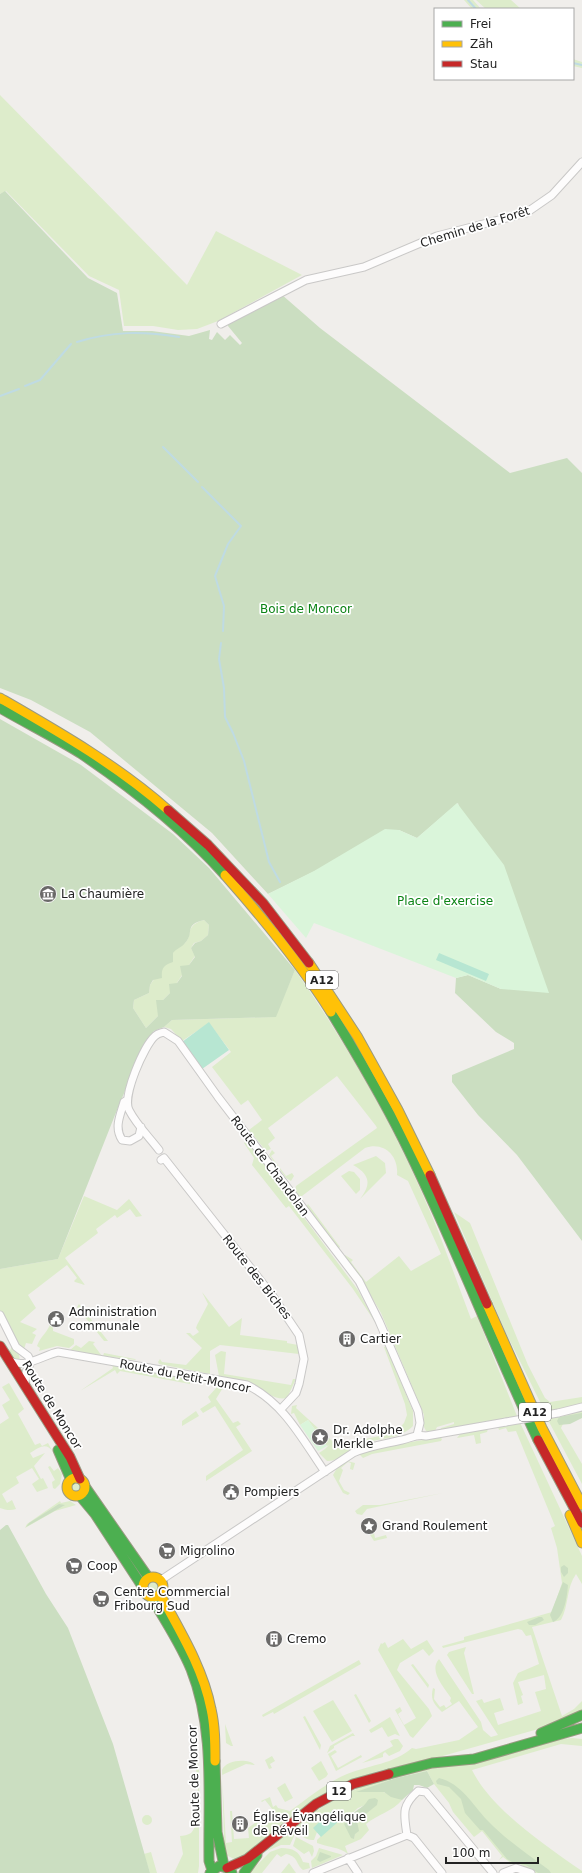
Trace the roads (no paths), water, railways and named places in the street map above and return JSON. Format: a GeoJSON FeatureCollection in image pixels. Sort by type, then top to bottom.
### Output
{"type":"FeatureCollection","features":[{"type":"Feature","properties":{"kind":"main road","name":"A12"},"geometry":{"type":"LineString","coordinates":[[0,698],[79,742],[124,773],[163,803],[200,836],[246,883],[305,955],[353,1028],[401,1115],[436,1189],[556,1456],[582,1505]]}},
{"type":"Feature","properties":{"kind":"main road","name":"A12"},"geometry":{"type":"LineString","coordinates":[[0,708],[74,750],[119,780],[157,810],[224,872],[261,913],[291,952],[346,1032],[393,1119],[439,1216],[539,1442],[582,1523]]}},
{"type":"Feature","properties":{"kind":"main road","name":"Route de Moncor"},"geometry":{"type":"LineString","coordinates":[[0,1346],[70,1457],[75,1479]]}},
{"type":"Feature","properties":{"kind":"main road","name":"Route de Moncor"},"geometry":{"type":"LineString","coordinates":[[0,1354],[75,1479]]}},
{"type":"Feature","properties":{"kind":"main road"},"geometry":{"type":"LineString","coordinates":[[539,1442],[582,1543]]}},
{"type":"Feature","properties":{"kind":"main road"},"geometry":{"type":"LineString","coordinates":[[556,1456],[582,1493]]}},
{"type":"Feature","properties":{"kind":"main road"},"geometry":{"type":"LineString","coordinates":[[80,1496],[73,1496],[67,1491],[67,1485],[75,1479],[84,1482],[86,1488],[134,1560],[148,1577]]}},
{"type":"Feature","properties":{"kind":"main road"},"geometry":{"type":"LineString","coordinates":[[80,1496],[86,1488]]}},
{"type":"Feature","properties":{"kind":"main road"},"geometry":{"type":"LineString","coordinates":[[80,1496],[95,1514],[142,1586],[144,1593],[156,1596],[163,1588],[161,1580],[154,1576],[148,1577],[142,1586]]}},
{"type":"Feature","properties":{"kind":"main road","name":"Route de Moncor"},"geometry":{"type":"LineString","coordinates":[[156,1596],[194,1658],[203,1681],[211,1713],[215,1743],[217,1836],[228,1869]]}},
{"type":"Feature","properties":{"kind":"main road","name":"Route de Moncor"},"geometry":{"type":"LineString","coordinates":[[156,1596],[186,1658],[200,1697],[206,1726],[209,1861],[211,1872]]}},
{"type":"Feature","properties":{"kind":"main road"},"geometry":{"type":"LineString","coordinates":[[541,1733],[582,1715]]}},
{"type":"Feature","properties":{"kind":"main road","name":"12"},"geometry":{"type":"LineString","coordinates":[[228,1869],[248,1859],[302,1814],[346,1787],[376,1776],[432,1763],[582,1722]]}},
{"type":"Feature","properties":{"kind":"main road","name":"12"},"geometry":{"type":"LineString","coordinates":[[432,1763],[474,1759],[559,1736],[582,1728]]}},
{"type":"Feature","properties":{"kind":"main road"},"geometry":{"type":"LineString","coordinates":[[559,1736],[582,1737]]}},
{"type":"Feature","properties":{"kind":"main road","name":"12"},"geometry":{"type":"LineString","coordinates":[[244,1873],[262,1848]]}},
{"type":"Feature","properties":{"kind":"main road"},"geometry":{"type":"LineString","coordinates":[[211,1872],[219,1866],[228,1869]]}},
{"type":"Feature","properties":{"kind":"street","name":"Chemin de la Forêt"},"geometry":{"type":"LineString","coordinates":[[221,324],[306,280],[359,268],[437,236],[526,213],[552,195],[582,162]]}},
{"type":"Feature","properties":{"kind":"street","name":"Route de Chandolan"},"geometry":{"type":"LineString","coordinates":[[127,1100],[130,1087],[151,1040],[157,1034],[164,1032],[170,1034],[178,1041],[218,1097],[359,1281],[379,1321],[418,1411],[420,1423],[417,1435]]}},
{"type":"Feature","properties":{"kind":"street"},"geometry":{"type":"LineString","coordinates":[[127,1100],[128,1109],[159,1150]]}},
{"type":"Feature","properties":{"kind":"street"},"geometry":{"type":"LineString","coordinates":[[127,1100],[124,1102],[117,1125],[119,1135],[122,1140],[134,1140],[139,1136],[141,1127]]}},
{"type":"Feature","properties":{"kind":"street","name":"Route des Biches"},"geometry":{"type":"LineString","coordinates":[[161,1160],[164,1158],[177,1174],[272,1295],[299,1335],[304,1359],[300,1384],[296,1393],[281,1409]]}},
{"type":"Feature","properties":{"kind":"street"},"geometry":{"type":"LineString","coordinates":[[0,1315],[16,1347],[28,1356],[31,1362],[26,1372],[25,1384]]}},
{"type":"Feature","properties":{"kind":"street","name":"Route du Petit-Moncor"},"geometry":{"type":"LineString","coordinates":[[10,1361],[22,1364],[31,1362],[48,1354],[58,1352],[247,1385],[266,1396],[281,1409],[325,1472]]}},
{"type":"Feature","properties":{"kind":"street"},"geometry":{"type":"LineString","coordinates":[[161,1580],[353,1453],[365,1447],[404,1440],[417,1435],[426,1436],[558,1413],[582,1407]]}},
{"type":"Feature","properties":{"kind":"street"},"geometry":{"type":"LineString","coordinates":[[407,1835],[405,1817],[406,1803],[418,1791],[426,1792],[493,1873]]}},
{"type":"Feature","properties":{"kind":"street"},"geometry":{"type":"LineString","coordinates":[[313,1873],[407,1835],[414,1838],[442,1873]]}},
{"type":"Feature","properties":{"kind":"street"},"geometry":{"type":"LineString","coordinates":[[348,1858],[358,1873]]}},
{"type":"Feature","properties":{"kind":"street"},"geometry":{"type":"LineString","coordinates":[[503,1873],[516,1868],[531,1873]]}},
{"type":"Feature","properties":{"kind":"waterway"},"geometry":{"type":"LineString","coordinates":[[468,0],[475,8]]}},
{"type":"Feature","properties":{"kind":"waterway"},"geometry":{"type":"LineString","coordinates":[[574,63],[582,65]]}},
{"type":"Feature","properties":{"kind":"waterway"},"geometry":{"type":"LineString","coordinates":[[77,342],[90,338],[128,333],[179,337]]}},
{"type":"Feature","properties":{"kind":"waterway"},"geometry":{"type":"LineString","coordinates":[[25,386],[40,380],[71,344]]}},
{"type":"Feature","properties":{"kind":"waterway"},"geometry":{"type":"LineString","coordinates":[[0,396],[19,389]]}},
{"type":"Feature","properties":{"kind":"waterway"},"geometry":{"type":"LineString","coordinates":[[163,447],[198,482]]}},
{"type":"Feature","properties":{"kind":"waterway"},"geometry":{"type":"LineString","coordinates":[[202,487],[241,526],[228,544],[215,576],[224,606],[223,631]]}},
{"type":"Feature","properties":{"kind":"waterway"},"geometry":{"type":"LineString","coordinates":[[221,643],[219,659],[224,688],[225,717],[244,761],[269,862],[280,882]]}},
{"type":"Feature","properties":{"kind":"place","name":"La Chaumière"},"geometry":{"type":"Point","coordinates":[48,894]}},
{"type":"Feature","properties":{"kind":"place","name":"Administration communale"},"geometry":{"type":"Point","coordinates":[56,1319]}},
{"type":"Feature","properties":{"kind":"place","name":"Cartier"},"geometry":{"type":"Point","coordinates":[347,1339]}},
{"type":"Feature","properties":{"kind":"place","name":"Dr. Adolphe Merkle"},"geometry":{"type":"Point","coordinates":[320,1437]}},
{"type":"Feature","properties":{"kind":"place","name":"Pompiers"},"geometry":{"type":"Point","coordinates":[231,1492]}},
{"type":"Feature","properties":{"kind":"place","name":"Grand Roulement"},"geometry":{"type":"Point","coordinates":[369,1526]}},
{"type":"Feature","properties":{"kind":"place","name":"Migrolino"},"geometry":{"type":"Point","coordinates":[167,1551]}},
{"type":"Feature","properties":{"kind":"place","name":"Coop"},"geometry":{"type":"Point","coordinates":[74,1566]}},
{"type":"Feature","properties":{"kind":"place","name":"Centre Commercial Fribourg Sud"},"geometry":{"type":"Point","coordinates":[101,1599]}},
{"type":"Feature","properties":{"kind":"place","name":"Cremo"},"geometry":{"type":"Point","coordinates":[274,1639]}},
{"type":"Feature","properties":{"kind":"place","name":"Église Évangélique de Réveil"},"geometry":{"type":"Point","coordinates":[240,1824]}},
{"type":"Feature","properties":{"kind":"park label","name":"Bois de Moncor"},"geometry":{"type":"Point","coordinates":[306,609]}},
{"type":"Feature","properties":{"kind":"park label","name":"Place d'exercise"},"geometry":{"type":"Point","coordinates":[445,901]}}]}
